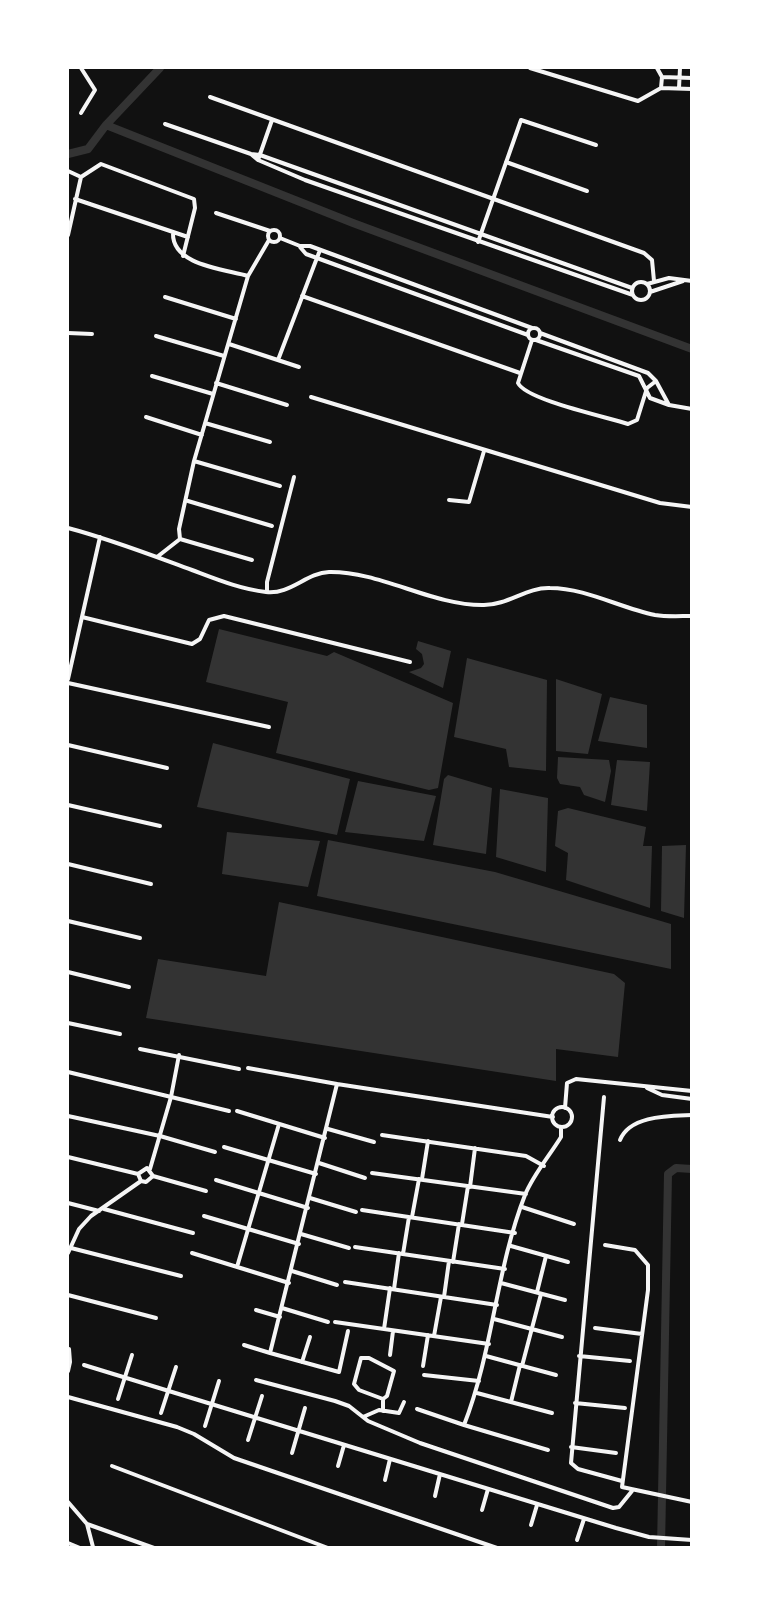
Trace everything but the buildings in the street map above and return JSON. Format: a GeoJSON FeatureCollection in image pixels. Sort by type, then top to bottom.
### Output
{"type":"FeatureCollection","features":[{"type":"Feature","properties":{"kind":"street"},"geometry":{"type":"LineString","coordinates":[[81,68],[95,90],[81,112]]}},
{"type":"Feature","properties":{"kind":"street"},"geometry":{"type":"LineString","coordinates":[[530,68],[635,101],[642,100],[661,88],[692,89]]}},
{"type":"Feature","properties":{"kind":"street"},"geometry":{"type":"LineString","coordinates":[[657,68],[662,77],[661,88]]}},
{"type":"Feature","properties":{"kind":"street"},"geometry":{"type":"LineString","coordinates":[[679,88],[680,68]]}},
{"type":"Feature","properties":{"kind":"street"},"geometry":{"type":"LineString","coordinates":[[662,77],[692,78]]}},
{"type":"Feature","properties":{"kind":"street"},"geometry":{"type":"LineString","coordinates":[[210,97],[644,253],[652,260],[654,281]]}},
{"type":"Feature","properties":{"kind":"street"},"geometry":{"type":"LineString","coordinates":[[258,160],[272,120]]}},
{"type":"Feature","properties":{"kind":"street"},"geometry":{"type":"LineString","coordinates":[[478,242],[521,120],[596,145]]}},
{"type":"Feature","properties":{"kind":"street"},"geometry":{"type":"LineString","coordinates":[[165,124],[251,154],[260,155],[632,288]]}},
{"type":"Feature","properties":{"kind":"street"},"geometry":{"type":"LineString","coordinates":[[251,154],[258,160],[349,196],[571,276],[633,295],[638,299],[645,299],[650,292],[684,281]]}},
{"type":"Feature","properties":{"kind":"street"},"geometry":{"type":"LineString","coordinates":[[506,162],[587,191]]}},
{"type":"Feature","properties":{"kind":"street"},"geometry":{"type":"LineString","coordinates":[[68,235],[81,177],[83,173],[101,164],[194,199],[195,208],[183,256]]}},
{"type":"Feature","properties":{"kind":"street"},"geometry":{"type":"LineString","coordinates":[[68,171],[81,177]]}},
{"type":"Feature","properties":{"kind":"street"},"geometry":{"type":"LineString","coordinates":[[349,196],[351,189]]}},
{"type":"Feature","properties":{"kind":"street"},"geometry":{"type":"LineString","coordinates":[[75,199],[188,237]]}},
{"type":"Feature","properties":{"kind":"street"},"geometry":{"type":"LineString","coordinates":[[216,213],[270,231],[278,231],[280,238]]}},
{"type":"Feature","properties":{"kind":"street"},"geometry":{"type":"LineString","coordinates":[[180,539],[179,529],[188,501],[194,461],[216,382],[248,276],[269,240],[270,231]]}},
{"type":"Feature","properties":{"kind":"street"},"geometry":{"type":"LineString","coordinates":[[173,233],[173,244],[183,256],[248,276]]}},
{"type":"Feature","properties":{"kind":"street"},"geometry":{"type":"LineString","coordinates":[[269,240],[275,242],[280,238]]}},
{"type":"Feature","properties":{"kind":"street"},"geometry":{"type":"LineString","coordinates":[[280,238],[300,246],[320,250],[536,328],[540,333],[642,370],[656,381],[669,405]]}},
{"type":"Feature","properties":{"kind":"street"},"geometry":{"type":"LineString","coordinates":[[300,246],[306,254],[528,335],[534,340],[639,376],[650,398],[669,405],[692,409]]}},
{"type":"Feature","properties":{"kind":"street"},"geometry":{"type":"LineString","coordinates":[[278,360],[320,250]]}},
{"type":"Feature","properties":{"kind":"street"},"geometry":{"type":"LineString","coordinates":[[571,276],[573,268]]}},
{"type":"Feature","properties":{"kind":"street"},"geometry":{"type":"LineString","coordinates":[[632,288],[641,282],[647,284],[669,278],[692,281]]}},
{"type":"Feature","properties":{"kind":"street"},"geometry":{"type":"LineString","coordinates":[[647,284],[650,292]]}},
{"type":"Feature","properties":{"kind":"street"},"geometry":{"type":"LineString","coordinates":[[632,288],[633,295]]}},
{"type":"Feature","properties":{"kind":"street"},"geometry":{"type":"LineString","coordinates":[[423,296],[425,289]]}},
{"type":"Feature","properties":{"kind":"street"},"geometry":{"type":"LineString","coordinates":[[302,296],[520,373]]}},
{"type":"Feature","properties":{"kind":"street"},"geometry":{"type":"LineString","coordinates":[[165,297],[236,319]]}},
{"type":"Feature","properties":{"kind":"street"},"geometry":{"type":"LineString","coordinates":[[528,335],[532,328]]}},
{"type":"Feature","properties":{"kind":"street"},"geometry":{"type":"LineString","coordinates":[[68,333],[92,334]]}},
{"type":"Feature","properties":{"kind":"street"},"geometry":{"type":"LineString","coordinates":[[540,333],[534,340],[520,373],[518,383],[526,393],[628,424],[637,420],[647,388],[656,381]]}},
{"type":"Feature","properties":{"kind":"street"},"geometry":{"type":"LineString","coordinates":[[156,336],[224,356]]}},
{"type":"Feature","properties":{"kind":"street"},"geometry":{"type":"LineString","coordinates":[[229,344],[299,367]]}},
{"type":"Feature","properties":{"kind":"street"},"geometry":{"type":"LineString","coordinates":[[639,376],[642,370]]}},
{"type":"Feature","properties":{"kind":"street"},"geometry":{"type":"LineString","coordinates":[[153,376],[213,394]]}},
{"type":"Feature","properties":{"kind":"street"},"geometry":{"type":"LineString","coordinates":[[216,382],[287,405]]}},
{"type":"Feature","properties":{"kind":"street"},"geometry":{"type":"LineString","coordinates":[[311,397],[660,503],[692,507]]}},
{"type":"Feature","properties":{"kind":"street"},"geometry":{"type":"LineString","coordinates":[[146,417],[202,435]]}},
{"type":"Feature","properties":{"kind":"street"},"geometry":{"type":"LineString","coordinates":[[205,423],[270,442]]}},
{"type":"Feature","properties":{"kind":"street"},"geometry":{"type":"LineString","coordinates":[[449,500],[465,504],[469,502],[484,451]]}},
{"type":"Feature","properties":{"kind":"street"},"geometry":{"type":"LineString","coordinates":[[194,461],[280,486]]}},
{"type":"Feature","properties":{"kind":"street"},"geometry":{"type":"LineString","coordinates":[[267,593],[267,582],[294,477]]}},
{"type":"Feature","properties":{"kind":"street"},"geometry":{"type":"LineString","coordinates":[[188,501],[272,526]]}},
{"type":"Feature","properties":{"kind":"street"},"geometry":{"type":"LineString","coordinates":[[68,528],[100,537],[241,588],[267,593],[282,592],[320,573],[343,573],[461,602],[484,605],[503,602],[549,588],[576,592],[656,615],[692,616]]}},
{"type":"Feature","properties":{"kind":"street"},"geometry":{"type":"LineString","coordinates":[[100,537],[68,681],[269,727]]}},
{"type":"Feature","properties":{"kind":"street"},"geometry":{"type":"LineString","coordinates":[[157,557],[180,539]]}},
{"type":"Feature","properties":{"kind":"street"},"geometry":{"type":"LineString","coordinates":[[180,539],[252,560]]}},
{"type":"Feature","properties":{"kind":"street"},"geometry":{"type":"LineString","coordinates":[[82,617],[192,644],[198,642],[209,620],[224,616],[410,662]]}},
{"type":"Feature","properties":{"kind":"street"},"geometry":{"type":"LineString","coordinates":[[68,745],[167,768]]}},
{"type":"Feature","properties":{"kind":"street"},"geometry":{"type":"LineString","coordinates":[[68,805],[160,826]]}},
{"type":"Feature","properties":{"kind":"street"},"geometry":{"type":"LineString","coordinates":[[68,864],[151,884]]}},
{"type":"Feature","properties":{"kind":"street"},"geometry":{"type":"LineString","coordinates":[[68,921],[140,938]]}},
{"type":"Feature","properties":{"kind":"street"},"geometry":{"type":"LineString","coordinates":[[68,972],[129,987]]}},
{"type":"Feature","properties":{"kind":"street"},"geometry":{"type":"LineString","coordinates":[[68,1023],[120,1034]]}},
{"type":"Feature","properties":{"kind":"street"},"geometry":{"type":"LineString","coordinates":[[140,1049],[239,1069]]}},
{"type":"Feature","properties":{"kind":"street"},"geometry":{"type":"LineString","coordinates":[[178,1055],[171,1097],[150,1170],[153,1176],[206,1191]]}},
{"type":"Feature","properties":{"kind":"street"},"geometry":{"type":"LineString","coordinates":[[248,1068],[553,1117]]}},
{"type":"Feature","properties":{"kind":"street"},"geometry":{"type":"LineString","coordinates":[[68,1072],[229,1111]]}},
{"type":"Feature","properties":{"kind":"street"},"geometry":{"type":"LineString","coordinates":[[565,1108],[567,1083],[571,1080],[582,1079],[646,1088],[663,1087],[692,1091]]}},
{"type":"Feature","properties":{"kind":"street"},"geometry":{"type":"LineString","coordinates":[[270,1353],[328,1129],[337,1084]]}},
{"type":"Feature","properties":{"kind":"street"},"geometry":{"type":"LineString","coordinates":[[646,1088],[662,1095],[692,1099]]}},
{"type":"Feature","properties":{"kind":"street"},"geometry":{"type":"LineString","coordinates":[[604,1097],[574,1403],[571,1463],[573,1466],[622,1481]]}},
{"type":"Feature","properties":{"kind":"street"},"geometry":{"type":"LineString","coordinates":[[565,1108],[570,1111],[572,1120],[566,1127],[561,1127],[556,1125],[553,1117],[557,1109],[565,1108]]}},
{"type":"Feature","properties":{"kind":"street"},"geometry":{"type":"LineString","coordinates":[[237,1111],[325,1138]]}},
{"type":"Feature","properties":{"kind":"street"},"geometry":{"type":"LineString","coordinates":[[620,1140],[627,1132],[649,1119],[692,1115]]}},
{"type":"Feature","properties":{"kind":"street"},"geometry":{"type":"LineString","coordinates":[[68,1116],[160,1136],[215,1152]]}},
{"type":"Feature","properties":{"kind":"street"},"geometry":{"type":"LineString","coordinates":[[237,1267],[279,1124]]}},
{"type":"Feature","properties":{"kind":"street"},"geometry":{"type":"LineString","coordinates":[[464,1425],[477,1393],[504,1269],[522,1206],[526,1194],[561,1137],[561,1127]]}},
{"type":"Feature","properties":{"kind":"street"},"geometry":{"type":"LineString","coordinates":[[328,1129],[374,1143]]}},
{"type":"Feature","properties":{"kind":"street"},"geometry":{"type":"LineString","coordinates":[[382,1136],[526,1156],[544,1166]]}},
{"type":"Feature","properties":{"kind":"street"},"geometry":{"type":"LineString","coordinates":[[384,1329],[392,1288],[421,1179],[428,1141]]}},
{"type":"Feature","properties":{"kind":"street"},"geometry":{"type":"LineString","coordinates":[[224,1147],[316,1174]]}},
{"type":"Feature","properties":{"kind":"street"},"geometry":{"type":"LineString","coordinates":[[434,1336],[469,1186],[475,1148]]}},
{"type":"Feature","properties":{"kind":"street"},"geometry":{"type":"LineString","coordinates":[[68,1157],[138,1174]]}},
{"type":"Feature","properties":{"kind":"street"},"geometry":{"type":"LineString","coordinates":[[319,1163],[365,1178]]}},
{"type":"Feature","properties":{"kind":"street"},"geometry":{"type":"LineString","coordinates":[[138,1174],[143,1168],[150,1170]]}},
{"type":"Feature","properties":{"kind":"street"},"geometry":{"type":"LineString","coordinates":[[372,1173],[526,1194]]}},
{"type":"Feature","properties":{"kind":"street"},"geometry":{"type":"LineString","coordinates":[[138,1174],[141,1181]]}},
{"type":"Feature","properties":{"kind":"street"},"geometry":{"type":"LineString","coordinates":[[68,1253],[84,1224],[141,1181],[150,1181],[153,1176]]}},
{"type":"Feature","properties":{"kind":"street"},"geometry":{"type":"LineString","coordinates":[[216,1180],[308,1208]]}},
{"type":"Feature","properties":{"kind":"street"},"geometry":{"type":"LineString","coordinates":[[310,1198],[356,1212]]}},
{"type":"Feature","properties":{"kind":"street"},"geometry":{"type":"LineString","coordinates":[[68,1203],[193,1233]]}},
{"type":"Feature","properties":{"kind":"street"},"geometry":{"type":"LineString","coordinates":[[522,1206],[574,1224]]}},
{"type":"Feature","properties":{"kind":"street"},"geometry":{"type":"LineString","coordinates":[[362,1210],[514,1233]]}},
{"type":"Feature","properties":{"kind":"street"},"geometry":{"type":"LineString","coordinates":[[204,1216],[299,1244]]}},
{"type":"Feature","properties":{"kind":"street"},"geometry":{"type":"LineString","coordinates":[[301,1234],[349,1248]]}},
{"type":"Feature","properties":{"kind":"street"},"geometry":{"type":"LineString","coordinates":[[604,1245],[635,1250],[647,1262],[648,1290],[622,1481],[623,1488],[692,1502]]}},
{"type":"Feature","properties":{"kind":"street"},"geometry":{"type":"LineString","coordinates":[[511,1246],[568,1262]]}},
{"type":"Feature","properties":{"kind":"street"},"geometry":{"type":"LineString","coordinates":[[355,1247],[504,1269]]}},
{"type":"Feature","properties":{"kind":"street"},"geometry":{"type":"LineString","coordinates":[[70,1248],[181,1276]]}},
{"type":"Feature","properties":{"kind":"street"},"geometry":{"type":"LineString","coordinates":[[192,1253],[289,1283]]}},
{"type":"Feature","properties":{"kind":"street"},"geometry":{"type":"LineString","coordinates":[[512,1402],[532,1329],[546,1256]]}},
{"type":"Feature","properties":{"kind":"street"},"geometry":{"type":"LineString","coordinates":[[292,1271],[337,1285]]}},
{"type":"Feature","properties":{"kind":"street"},"geometry":{"type":"LineString","coordinates":[[345,1282],[496,1305]]}},
{"type":"Feature","properties":{"kind":"street"},"geometry":{"type":"LineString","coordinates":[[501,1283],[565,1300]]}},
{"type":"Feature","properties":{"kind":"street"},"geometry":{"type":"LineString","coordinates":[[68,1295],[156,1318]]}},
{"type":"Feature","properties":{"kind":"street"},"geometry":{"type":"LineString","coordinates":[[282,1308],[328,1322]]}},
{"type":"Feature","properties":{"kind":"street"},"geometry":{"type":"LineString","coordinates":[[255,1310],[280,1317]]}},
{"type":"Feature","properties":{"kind":"street"},"geometry":{"type":"LineString","coordinates":[[494,1319],[562,1337]]}},
{"type":"Feature","properties":{"kind":"street"},"geometry":{"type":"LineString","coordinates":[[335,1322],[489,1344]]}},
{"type":"Feature","properties":{"kind":"street"},"geometry":{"type":"LineString","coordinates":[[594,1328],[642,1334]]}},
{"type":"Feature","properties":{"kind":"street"},"geometry":{"type":"LineString","coordinates":[[244,1345],[334,1372],[340,1371],[348,1331]]}},
{"type":"Feature","properties":{"kind":"street"},"geometry":{"type":"LineString","coordinates":[[390,1355],[393,1331]]}},
{"type":"Feature","properties":{"kind":"street"},"geometry":{"type":"LineString","coordinates":[[423,1366],[428,1335]]}},
{"type":"Feature","properties":{"kind":"street"},"geometry":{"type":"LineString","coordinates":[[303,1362],[310,1337]]}},
{"type":"Feature","properties":{"kind":"street"},"geometry":{"type":"LineString","coordinates":[[68,1371],[69,1349]]}},
{"type":"Feature","properties":{"kind":"street"},"geometry":{"type":"LineString","coordinates":[[118,1399],[132,1355]]}},
{"type":"Feature","properties":{"kind":"street"},"geometry":{"type":"LineString","coordinates":[[486,1356],[556,1375]]}},
{"type":"Feature","properties":{"kind":"street"},"geometry":{"type":"LineString","coordinates":[[579,1356],[630,1361]]}},
{"type":"Feature","properties":{"kind":"street"},"geometry":{"type":"LineString","coordinates":[[383,1400],[359,1390],[354,1384],[362,1358],[369,1358],[394,1371],[387,1396],[383,1400],[383,1411]]}},
{"type":"Feature","properties":{"kind":"street"},"geometry":{"type":"LineString","coordinates":[[84,1365],[584,1519],[649,1537],[692,1540]]}},
{"type":"Feature","properties":{"kind":"street"},"geometry":{"type":"LineString","coordinates":[[161,1413],[176,1367]]}},
{"type":"Feature","properties":{"kind":"street"},"geometry":{"type":"LineString","coordinates":[[423,1374],[479,1381]]}},
{"type":"Feature","properties":{"kind":"street"},"geometry":{"type":"LineString","coordinates":[[256,1380],[349,1406],[363,1417],[420,1443],[613,1508],[619,1507],[632,1491]]}},
{"type":"Feature","properties":{"kind":"street"},"geometry":{"type":"LineString","coordinates":[[205,1426],[219,1381]]}},
{"type":"Feature","properties":{"kind":"street"},"geometry":{"type":"LineString","coordinates":[[477,1393],[552,1413]]}},
{"type":"Feature","properties":{"kind":"street"},"geometry":{"type":"LineString","coordinates":[[248,1440],[262,1396]]}},
{"type":"Feature","properties":{"kind":"street"},"geometry":{"type":"LineString","coordinates":[[68,1397],[177,1427],[194,1434],[234,1458],[496,1548]]}},
{"type":"Feature","properties":{"kind":"street"},"geometry":{"type":"LineString","coordinates":[[363,1417],[383,1411],[399,1413],[404,1402]]}},
{"type":"Feature","properties":{"kind":"street"},"geometry":{"type":"LineString","coordinates":[[574,1403],[625,1408]]}},
{"type":"Feature","properties":{"kind":"street"},"geometry":{"type":"LineString","coordinates":[[292,1453],[305,1408]]}},
{"type":"Feature","properties":{"kind":"street"},"geometry":{"type":"LineString","coordinates":[[417,1409],[548,1450]]}},
{"type":"Feature","properties":{"kind":"street"},"geometry":{"type":"LineString","coordinates":[[338,1466],[344,1445]]}},
{"type":"Feature","properties":{"kind":"street"},"geometry":{"type":"LineString","coordinates":[[571,1447],[616,1453]]}},
{"type":"Feature","properties":{"kind":"street"},"geometry":{"type":"LineString","coordinates":[[385,1480],[390,1459]]}},
{"type":"Feature","properties":{"kind":"street"},"geometry":{"type":"LineString","coordinates":[[112,1466],[328,1548]]}},
{"type":"Feature","properties":{"kind":"street"},"geometry":{"type":"LineString","coordinates":[[435,1496],[440,1474]]}},
{"type":"Feature","properties":{"kind":"street"},"geometry":{"type":"LineString","coordinates":[[482,1510],[488,1489]]}},
{"type":"Feature","properties":{"kind":"street"},"geometry":{"type":"LineString","coordinates":[[68,1502],[87,1524],[93,1547]]}},
{"type":"Feature","properties":{"kind":"street"},"geometry":{"type":"LineString","coordinates":[[531,1525],[537,1505]]}},
{"type":"Feature","properties":{"kind":"street"},"geometry":{"type":"LineString","coordinates":[[577,1540],[584,1519]]}},
{"type":"Feature","properties":{"kind":"street"},"geometry":{"type":"LineString","coordinates":[[87,1524],[154,1548]]}},
{"type":"Feature","properties":{"kind":"street"},"geometry":{"type":"LineString","coordinates":[[68,1543],[80,1548]]}},
{"type":"Feature","properties":{"kind":"shaded area"},"geometry":{"type":"Polygon","coordinates":[[[219,629],[327,656],[334,652],[453,703],[438,788],[429,790],[276,753],[288,702],[206,682],[219,629]]]}},
{"type":"Feature","properties":{"kind":"shaded area"},"geometry":{"type":"Polygon","coordinates":[[[418,641],[451,651],[443,688],[409,672],[421,668],[424,664],[422,654],[416,649],[418,641]]]}},
{"type":"Feature","properties":{"kind":"shaded area"},"geometry":{"type":"Polygon","coordinates":[[[467,658],[547,680],[546,771],[509,767],[506,749],[454,737],[467,658]]]}},
{"type":"Feature","properties":{"kind":"shaded area"},"geometry":{"type":"Polygon","coordinates":[[[556,679],[602,694],[588,754],[556,751],[556,679]]]}},
{"type":"Feature","properties":{"kind":"shaded area"},"geometry":{"type":"Polygon","coordinates":[[[610,697],[647,705],[647,748],[598,741],[610,697]]]}},
{"type":"Feature","properties":{"kind":"shaded area"},"geometry":{"type":"Polygon","coordinates":[[[213,743],[350,779],[337,835],[197,807],[213,743]]]}},
{"type":"Feature","properties":{"kind":"shaded area"},"geometry":{"type":"Polygon","coordinates":[[[558,757],[609,760],[611,771],[605,802],[584,795],[580,787],[560,784],[557,778],[558,757]]]}},
{"type":"Feature","properties":{"kind":"shaded area"},"geometry":{"type":"Polygon","coordinates":[[[617,760],[650,762],[647,811],[611,805],[617,760]]]}},
{"type":"Feature","properties":{"kind":"shaded area"},"geometry":{"type":"Polygon","coordinates":[[[448,775],[492,788],[486,854],[433,845],[444,779],[448,775]]]}},
{"type":"Feature","properties":{"kind":"shaded area"},"geometry":{"type":"Polygon","coordinates":[[[358,781],[436,796],[424,841],[345,832],[358,781]]]}},
{"type":"Feature","properties":{"kind":"shaded area"},"geometry":{"type":"Polygon","coordinates":[[[500,789],[548,798],[546,872],[496,857],[500,789]]]}},
{"type":"Feature","properties":{"kind":"shaded area"},"geometry":{"type":"Polygon","coordinates":[[[568,808],[646,827],[643,846],[652,846],[650,908],[566,880],[568,853],[555,846],[558,811],[568,808]]]}},
{"type":"Feature","properties":{"kind":"shaded area"},"geometry":{"type":"Polygon","coordinates":[[[227,832],[320,841],[308,887],[222,874],[227,832]]]}},
{"type":"Feature","properties":{"kind":"shaded area"},"geometry":{"type":"Polygon","coordinates":[[[328,840],[495,872],[671,924],[671,969],[317,896],[328,840]]]}},
{"type":"Feature","properties":{"kind":"shaded area"},"geometry":{"type":"Polygon","coordinates":[[[686,845],[684,918],[661,911],[662,846],[686,845]]]}},
{"type":"Feature","properties":{"kind":"shaded area"},"geometry":{"type":"Polygon","coordinates":[[[279,902],[614,974],[625,983],[618,1057],[556,1049],[556,1081],[146,1018],[158,959],[266,976],[279,902]]]}},
{"type":"Feature","properties":{"kind":"waterway"},"geometry":{"type":"LineString","coordinates":[[68,154],[88,149],[106,125],[160,68]]}},
{"type":"Feature","properties":{"kind":"waterway"},"geometry":{"type":"LineString","coordinates":[[106,125],[353,223],[692,349]]}},
{"type":"Feature","properties":{"kind":"waterway"},"geometry":{"type":"LineString","coordinates":[[661,1548],[668,1174],[676,1168],[692,1169]]}}]}
